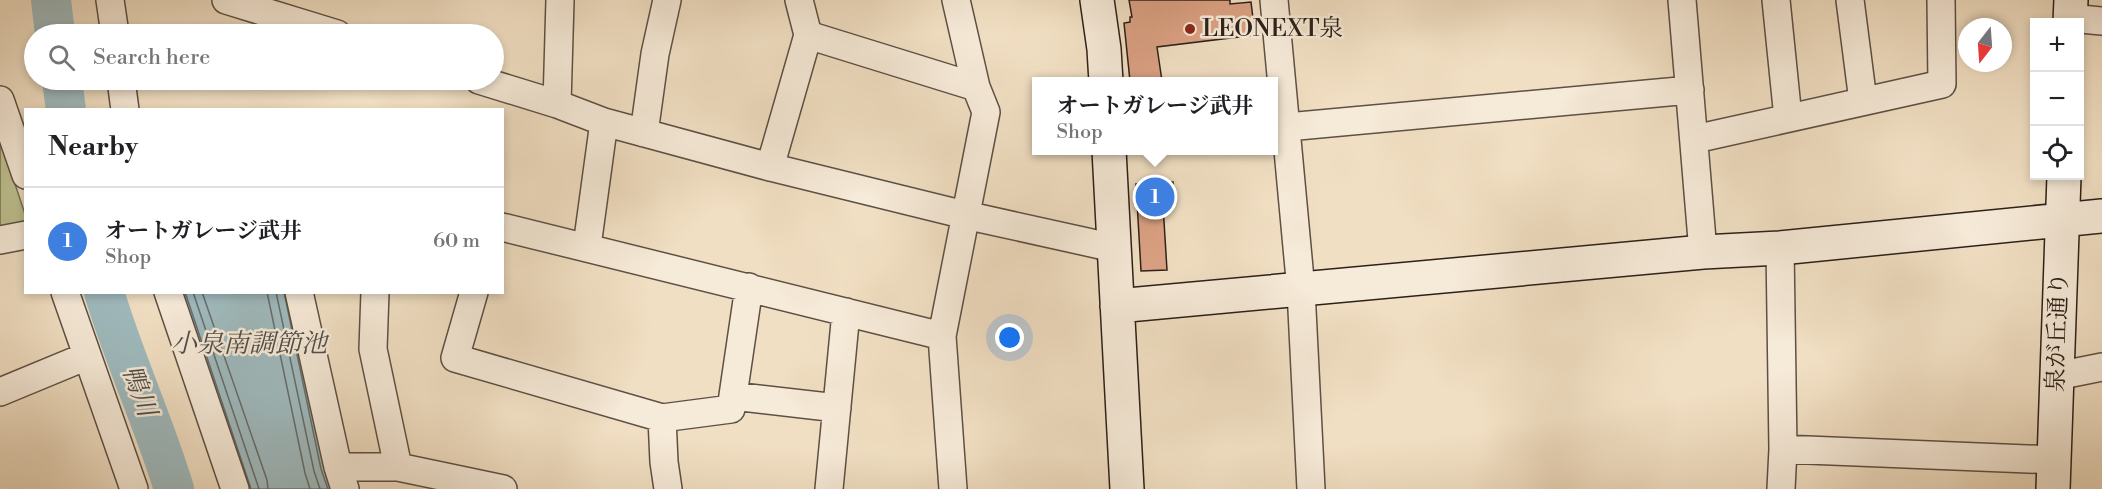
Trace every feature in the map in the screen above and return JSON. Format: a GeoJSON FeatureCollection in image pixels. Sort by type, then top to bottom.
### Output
{"type":"FeatureCollection","features":[{"type":"Feature","properties":{"kind":"street"},"geometry":{"type":"LineString","coordinates":[[110,0],[114,24]]}},
{"type":"Feature","properties":{"kind":"street"},"geometry":{"type":"LineString","coordinates":[[226,0],[282,8],[316,24]]}},
{"type":"Feature","properties":{"kind":"street"},"geometry":{"type":"LineString","coordinates":[[557,104],[560,0]]}},
{"type":"Feature","properties":{"kind":"street"},"geometry":{"type":"LineString","coordinates":[[644,133],[655,54],[667,0]]}},
{"type":"Feature","properties":{"kind":"street"},"geometry":{"type":"LineString","coordinates":[[770,167],[808,35],[799,0]]}},
{"type":"Feature","properties":{"kind":"street"},"geometry":{"type":"LineString","coordinates":[[953,489],[942,336],[986,112],[976,87],[956,0]]}},
{"type":"Feature","properties":{"kind":"street"},"geometry":{"type":"LineString","coordinates":[[1097,0],[1106,77]]}},
{"type":"Feature","properties":{"kind":"street"},"geometry":{"type":"LineString","coordinates":[[1274,0],[1301,290],[1311,489]]}},
{"type":"Feature","properties":{"kind":"street"},"geometry":{"type":"LineString","coordinates":[[1682,0],[1703,252]]}},
{"type":"Feature","properties":{"kind":"street"},"geometry":{"type":"LineString","coordinates":[[1776,0],[1788,118]]}},
{"type":"Feature","properties":{"kind":"street"},"geometry":{"type":"LineString","coordinates":[[1850,0],[1863,101]]}},
{"type":"Feature","properties":{"kind":"street"},"geometry":{"type":"LineString","coordinates":[[1695,139],[1942,84],[1941,0]]}},
{"type":"Feature","properties":{"kind":"street"},"geometry":{"type":"LineString","coordinates":[[2070,14],[2102,21]]}},
{"type":"Feature","properties":{"kind":"street"},"geometry":{"type":"LineString","coordinates":[[808,35],[976,87]]}},
{"type":"Feature","properties":{"kind":"street"},"geometry":{"type":"LineString","coordinates":[[504,88],[604,122],[770,167],[1114,248]]}},
{"type":"Feature","properties":{"kind":"street"},"geometry":{"type":"LineString","coordinates":[[122,90],[125,108]]}},
{"type":"Feature","properties":{"kind":"street"},"geometry":{"type":"LineString","coordinates":[[1287,127],[1690,90]]}},
{"type":"Feature","properties":{"kind":"street"},"geometry":{"type":"LineString","coordinates":[[0,100],[24,169]]}},
{"type":"Feature","properties":{"kind":"street"},"geometry":{"type":"LineString","coordinates":[[587,246],[604,122]]}},
{"type":"Feature","properties":{"kind":"street"},"geometry":{"type":"LineString","coordinates":[[1109,155],[1127,489]]}},
{"type":"Feature","properties":{"kind":"street","name":"泉が丘通り"},"geometry":{"type":"LineString","coordinates":[[2053,475],[2064,180]]}},
{"type":"Feature","properties":{"kind":"street"},"geometry":{"type":"LineString","coordinates":[[1118,306],[1703,252],[1780,248],[2102,216]]}},
{"type":"Feature","properties":{"kind":"street"},"geometry":{"type":"LineString","coordinates":[[504,227],[587,246],[942,336]]}},
{"type":"Feature","properties":{"kind":"street"},"geometry":{"type":"LineString","coordinates":[[0,240],[24,235]]}},
{"type":"Feature","properties":{"kind":"street"},"geometry":{"type":"LineString","coordinates":[[1780,248],[1783,449],[1780,489]]}},
{"type":"Feature","properties":{"kind":"street"},"geometry":{"type":"LineString","coordinates":[[473,294],[455,358],[663,418],[731,409],[749,287]]}},
{"type":"Feature","properties":{"kind":"street"},"geometry":{"type":"LineString","coordinates":[[66,294],[134,489]]}},
{"type":"Feature","properties":{"kind":"street"},"geometry":{"type":"LineString","coordinates":[[169,294],[235,489]]}},
{"type":"Feature","properties":{"kind":"street"},"geometry":{"type":"LineString","coordinates":[[299,294],[341,478],[398,467],[503,489]]}},
{"type":"Feature","properties":{"kind":"street"},"geometry":{"type":"LineString","coordinates":[[375,294],[374,349],[398,467]]}},
{"type":"Feature","properties":{"kind":"street"},"geometry":{"type":"LineString","coordinates":[[829,489],[846,312]]}},
{"type":"Feature","properties":{"kind":"street"},"geometry":{"type":"LineString","coordinates":[[0,392],[87,356]]}},
{"type":"Feature","properties":{"kind":"street"},"geometry":{"type":"LineString","coordinates":[[2056,376],[2102,367]]}},
{"type":"Feature","properties":{"kind":"street"},"geometry":{"type":"LineString","coordinates":[[733,396],[837,408]]}},
{"type":"Feature","properties":{"kind":"street"},"geometry":{"type":"LineString","coordinates":[[663,418],[664,462],[668,489]]}},
{"type":"Feature","properties":{"kind":"street"},"geometry":{"type":"LineString","coordinates":[[1783,449],[2053,475]]}},
{"type":"Feature","properties":{"kind":"green space"},"geometry":{"type":"Polygon","coordinates":[[[0,139],[24,211],[24,226],[0,235],[0,139]]]}},
{"type":"Feature","properties":{"kind":"water","name":"小泉南調節池"},"geometry":{"type":"Polygon","coordinates":[[[178,294],[289,294],[334,489],[246,489],[178,294]]]}},
{"type":"Feature","properties":{"kind":"building","name":"LEONEXT泉"},"geometry":{"type":"Polygon","coordinates":[[[1129,0],[1230,0],[1230,4],[1251,2],[1255,35],[1157,47],[1161,77],[1130,77],[1124,23],[1130,22],[1130,17],[1132,17],[1129,0]]]}},
{"type":"Feature","properties":{"kind":"building"},"geometry":{"type":"Polygon","coordinates":[[[1173,182],[1174,204],[1163,205],[1167,270],[1141,271],[1136,184],[1173,182]]]}},
{"type":"Feature","properties":{"kind":"waterway","name":"鴨川"},"geometry":{"type":"LineString","coordinates":[[51,0],[54,24]]}},
{"type":"Feature","properties":{"kind":"waterway","name":"鴨川"},"geometry":{"type":"LineString","coordinates":[[63,90],[66,108]]}},
{"type":"Feature","properties":{"kind":"waterway","name":"鴨川"},"geometry":{"type":"LineString","coordinates":[[105,294],[174,489]]}},
{"type":"Feature","properties":{"kind":"place","name":"LEONEXT泉"},"geometry":{"type":"Point","coordinates":[1190,29]}},
{"type":"Feature","properties":{"kind":"place","name":"オートガレージ武井"},"geometry":{"type":"Point","coordinates":[1155,197]}}]}
